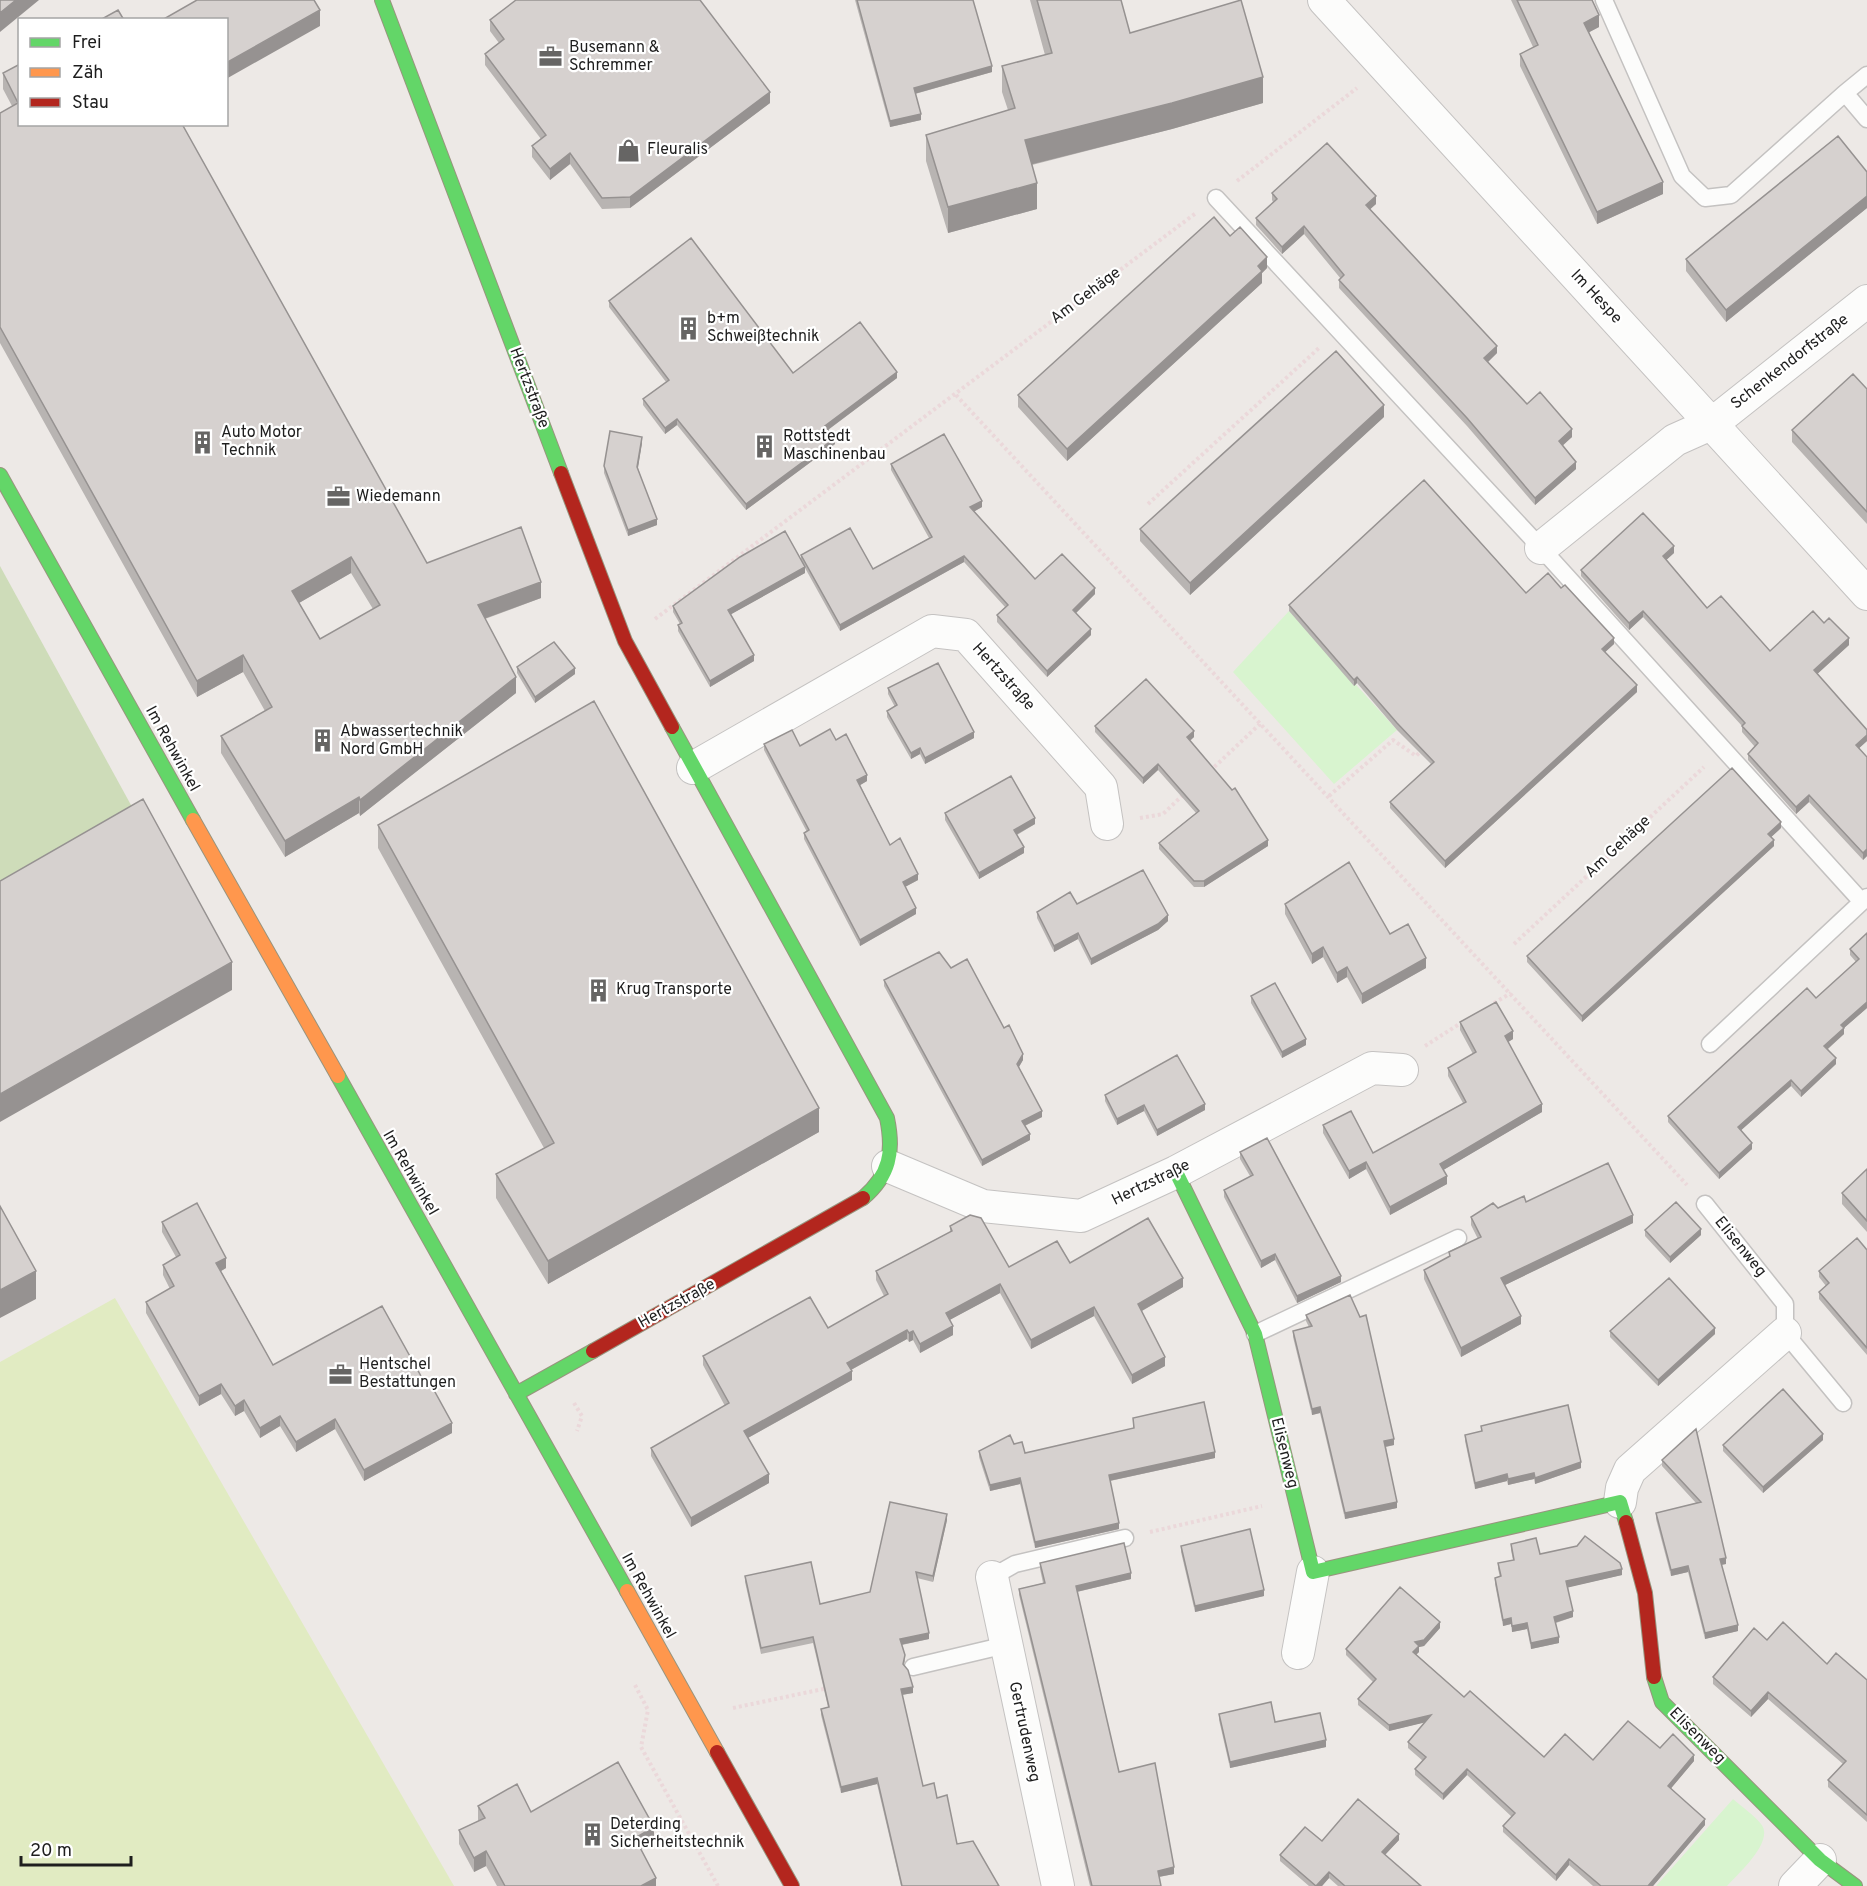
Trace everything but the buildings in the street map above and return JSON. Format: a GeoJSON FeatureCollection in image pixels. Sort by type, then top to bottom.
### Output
{"type":"FeatureCollection","features":[{"type":"Feature","properties":{"kind":"street","name":"Hertzstraße"},"geometry":{"type":"LineString","coordinates":[[382,0],[625,641],[887,1118],[893,1143],[888,1166],[878,1186],[853,1206],[516,1394]]}},
{"type":"Feature","properties":{"kind":"street","name":"Im Hespe"},"geometry":{"type":"LineString","coordinates":[[1324,0],[1867,594]]}},
{"type":"Feature","properties":{"kind":"street","name":"Schenkendorfstraße"},"geometry":{"type":"LineString","coordinates":[[1713,423],[1867,301]]}},
{"type":"Feature","properties":{"kind":"street"},"geometry":{"type":"LineString","coordinates":[[1541,548],[1675,440],[1713,423]]}},
{"type":"Feature","properties":{"kind":"street","name":"Im Rehwinkel"},"geometry":{"type":"LineString","coordinates":[[0,475],[792,1886]]}},
{"type":"Feature","properties":{"kind":"street","name":"Hertzstraße"},"geometry":{"type":"LineString","coordinates":[[693,768],[932,631],[966,635],[1101,787],[1107,824]]}},
{"type":"Feature","properties":{"kind":"street","name":"Hertzstraße"},"geometry":{"type":"LineString","coordinates":[[888,1166],[983,1206],[1081,1216],[1176,1172],[1372,1068],[1402,1070]]}},
{"type":"Feature","properties":{"kind":"street","name":"Elisenweg"},"geometry":{"type":"LineString","coordinates":[[1176,1172],[1255,1334],[1313,1572],[1298,1653]]}},
{"type":"Feature","properties":{"kind":"street"},"geometry":{"type":"LineString","coordinates":[[1313,1572],[1620,1502],[1622,1488],[1630,1470],[1785,1333]]}},
{"type":"Feature","properties":{"kind":"street","name":"Elisenweg"},"geometry":{"type":"LineString","coordinates":[[1620,1502],[1647,1605],[1648,1655],[1654,1683],[1662,1702],[1820,1860],[1855,1886]]}},
{"type":"Feature","properties":{"kind":"street","name":"Gertrudenweg"},"geometry":{"type":"LineString","coordinates":[[992,1577],[1058,1886]]}},
{"type":"Feature","properties":{"kind":"street"},"geometry":{"type":"LineString","coordinates":[[1795,1886],[1820,1860]]}},
{"type":"Feature","properties":{"kind":"lane"},"geometry":{"type":"LineString","coordinates":[[1604,0],[1682,176],[1705,198],[1731,195],[1867,75]]}},
{"type":"Feature","properties":{"kind":"lane"},"geometry":{"type":"LineString","coordinates":[[1845,93],[1867,119]]}},
{"type":"Feature","properties":{"kind":"lane"},"geometry":{"type":"LineString","coordinates":[[1216,198],[1541,548],[1722,750],[1864,899],[1710,1044]]}},
{"type":"Feature","properties":{"kind":"lane","name":"Elisenweg"},"geometry":{"type":"LineString","coordinates":[[1705,1204],[1785,1304],[1785,1333]]}},
{"type":"Feature","properties":{"kind":"lane"},"geometry":{"type":"LineString","coordinates":[[1255,1334],[1458,1238]]}},
{"type":"Feature","properties":{"kind":"lane"},"geometry":{"type":"LineString","coordinates":[[1785,1333],[1843,1403]]}},
{"type":"Feature","properties":{"kind":"lane"},"geometry":{"type":"LineString","coordinates":[[992,1577],[1015,1564],[1125,1538]]}},
{"type":"Feature","properties":{"kind":"lane"},"geometry":{"type":"LineString","coordinates":[[913,1667],[1006,1645]]}},
{"type":"Feature","properties":{"kind":"path","name":"Am Gehäge"},"geometry":{"type":"LineString","coordinates":[[625,641],[957,395],[1216,198],[1383,67]]}},
{"type":"Feature","properties":{"kind":"path"},"geometry":{"type":"LineString","coordinates":[[1148,504],[1339,329]]}},
{"type":"Feature","properties":{"kind":"path"},"geometry":{"type":"LineString","coordinates":[[957,395],[1262,722],[1705,1204]]}},
{"type":"Feature","properties":{"kind":"path"},"geometry":{"type":"LineString","coordinates":[[1204,776],[1262,722]]}},
{"type":"Feature","properties":{"kind":"path"},"geometry":{"type":"LineString","coordinates":[[1329,796],[1393,740],[1416,756],[1425,748]]}},
{"type":"Feature","properties":{"kind":"path","name":"Am Gehäge"},"geometry":{"type":"LineString","coordinates":[[1514,944],[1722,750]]}},
{"type":"Feature","properties":{"kind":"path"},"geometry":{"type":"LineString","coordinates":[[1107,824],[1163,814],[1187,791]]}},
{"type":"Feature","properties":{"kind":"path"},"geometry":{"type":"LineString","coordinates":[[1491,1005],[1511,993]]}},
{"type":"Feature","properties":{"kind":"path"},"geometry":{"type":"LineString","coordinates":[[1402,1070],[1420,1048],[1471,1017]]}},
{"type":"Feature","properties":{"kind":"path"},"geometry":{"type":"LineString","coordinates":[[1125,1538],[1295,1498]]}},
{"type":"Feature","properties":{"kind":"path"},"geometry":{"type":"LineString","coordinates":[[632,1678],[648,1710],[640,1747],[718,1886]]}},
{"type":"Feature","properties":{"kind":"path"},"geometry":{"type":"LineString","coordinates":[[732,1708],[764,1704],[833,1687]]}},
{"type":"Feature","properties":{"kind":"green space"},"geometry":{"type":"Polygon","coordinates":[[[0,566],[137,816],[0,893],[0,566]]]}},
{"type":"Feature","properties":{"kind":"green space"},"geometry":{"type":"Polygon","coordinates":[[[1289,611],[1397,730],[1334,784],[1233,672],[1289,611]]]}},
{"type":"Feature","properties":{"kind":"green space"},"geometry":{"type":"Polygon","coordinates":[[[115,1298],[454,1886],[0,1886],[0,1362],[115,1298]]]}},
{"type":"Feature","properties":{"kind":"green space"},"geometry":{"type":"Polygon","coordinates":[[[1733,1799],[1761,1824],[1764,1831],[1760,1848],[1747,1865],[1727,1886],[1656,1886],[1733,1799]]]}},
{"type":"Feature","properties":{"kind":"traffic: fast"},"geometry":{"type":"LineString","coordinates":[[382,0],[561,473]]}},
{"type":"Feature","properties":{"kind":"traffic: fast"},"geometry":{"type":"LineString","coordinates":[[0,475],[193,820]]}},
{"type":"Feature","properties":{"kind":"traffic: fast"},"geometry":{"type":"LineString","coordinates":[[672,727],[887,1118],[890,1142],[888,1162],[879,1181],[863,1198]]}},
{"type":"Feature","properties":{"kind":"traffic: fast"},"geometry":{"type":"LineString","coordinates":[[338,1076],[627,1591]]}},
{"type":"Feature","properties":{"kind":"traffic: fast"},"geometry":{"type":"LineString","coordinates":[[1176,1172],[1255,1334],[1313,1572],[1620,1502],[1626,1522]]}},
{"type":"Feature","properties":{"kind":"traffic: fast"},"geometry":{"type":"LineString","coordinates":[[516,1394],[593,1351]]}},
{"type":"Feature","properties":{"kind":"traffic: fast"},"geometry":{"type":"LineString","coordinates":[[1654,1677],[1662,1702],[1820,1860],[1855,1886]]}},
{"type":"Feature","properties":{"kind":"traffic: slow"},"geometry":{"type":"LineString","coordinates":[[193,820],[338,1076]]}},
{"type":"Feature","properties":{"kind":"traffic: slow"},"geometry":{"type":"LineString","coordinates":[[627,1591],[717,1752]]}},
{"type":"Feature","properties":{"kind":"traffic: jam"},"geometry":{"type":"LineString","coordinates":[[561,473],[625,641],[672,727]]}},
{"type":"Feature","properties":{"kind":"traffic: jam"},"geometry":{"type":"LineString","coordinates":[[593,1351],[863,1198]]}},
{"type":"Feature","properties":{"kind":"traffic: jam"},"geometry":{"type":"LineString","coordinates":[[1626,1522],[1645,1593],[1654,1677]]}},
{"type":"Feature","properties":{"kind":"traffic: jam"},"geometry":{"type":"LineString","coordinates":[[717,1752],[792,1886]]}},
{"type":"Feature","properties":{"kind":"place","name":"Busemann & Schremmer"},"geometry":{"type":"Point","coordinates":[551,57]}},
{"type":"Feature","properties":{"kind":"place","name":"Fleuralis"},"geometry":{"type":"Point","coordinates":[629,150]}},
{"type":"Feature","properties":{"kind":"place","name":"b+m Schweißtechnik"},"geometry":{"type":"Point","coordinates":[689,328]}},
{"type":"Feature","properties":{"kind":"place","name":"Auto Motor Technik"},"geometry":{"type":"Point","coordinates":[203,442]}},
{"type":"Feature","properties":{"kind":"place","name":"Rottstedt Maschinenbau"},"geometry":{"type":"Point","coordinates":[765,446]}},
{"type":"Feature","properties":{"kind":"place","name":"Wiedemann"},"geometry":{"type":"Point","coordinates":[338,497]}},
{"type":"Feature","properties":{"kind":"place","name":"Abwassertechnik Nord GmbH"},"geometry":{"type":"Point","coordinates":[322,741]}},
{"type":"Feature","properties":{"kind":"place","name":"Krug Transporte"},"geometry":{"type":"Point","coordinates":[598,990]}},
{"type":"Feature","properties":{"kind":"place","name":"Hentschel Bestattungen"},"geometry":{"type":"Point","coordinates":[341,1374]}},
{"type":"Feature","properties":{"kind":"place","name":"Deterding Sicherheitstechnik"},"geometry":{"type":"Point","coordinates":[592,1834]}}]}
